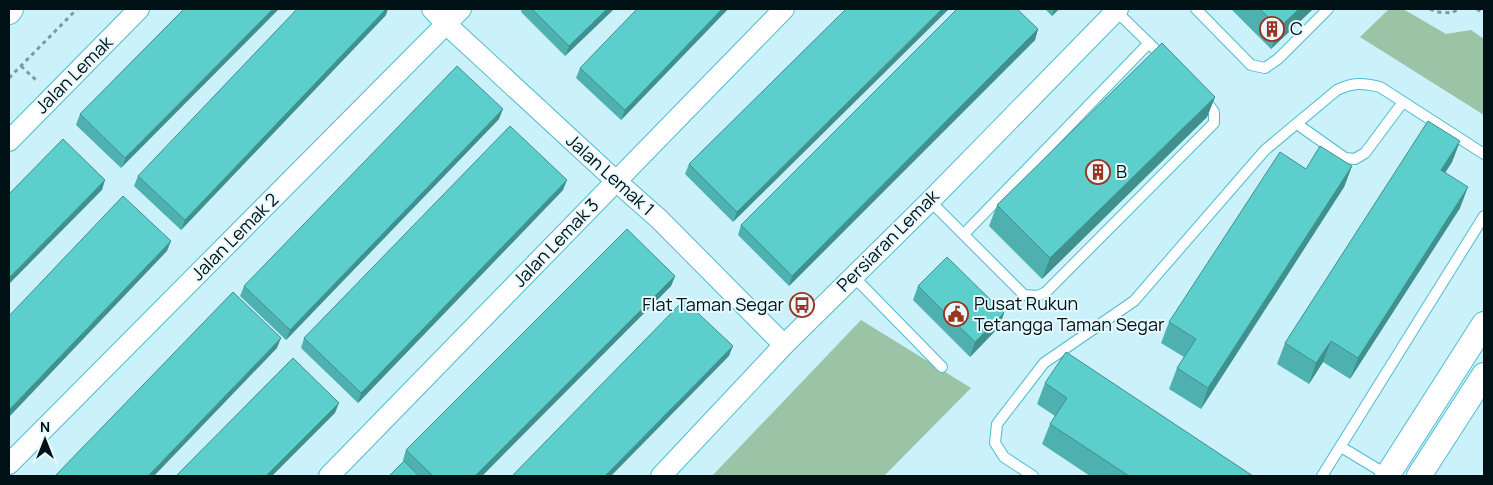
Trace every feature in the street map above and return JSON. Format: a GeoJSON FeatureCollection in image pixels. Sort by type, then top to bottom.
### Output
{"type":"FeatureCollection","features":[{"type":"Feature","properties":{"kind":"street"},"geometry":{"type":"LineString","coordinates":[[9,12],[12,9]]}},
{"type":"Feature","properties":{"kind":"street","name":"Jalan Lemak"},"geometry":{"type":"LineString","coordinates":[[9,141],[139,9]]}},
{"type":"Feature","properties":{"kind":"street","name":"Jalan Lemak 1"},"geometry":{"type":"LineString","coordinates":[[432,9],[446,24],[659,219],[784,345]]}},
{"type":"Feature","properties":{"kind":"street","name":"Jalan Lemak 2"},"geometry":{"type":"LineString","coordinates":[[9,464],[460,9]]}},
{"type":"Feature","properties":{"kind":"street","name":"Jalan Lemak 3"},"geometry":{"type":"LineString","coordinates":[[329,476],[784,9]]}},
{"type":"Feature","properties":{"kind":"street","name":"Persiaran Lemak"},"geometry":{"type":"LineString","coordinates":[[661,476],[784,345],[930,201],[1117,10]]}},
{"type":"Feature","properties":{"kind":"street"},"geometry":{"type":"LineString","coordinates":[[1388,476],[1484,324]]}},
{"type":"Feature","properties":{"kind":"street"},"geometry":{"type":"LineString","coordinates":[[1419,476],[1484,375]]}},
{"type":"Feature","properties":{"kind":"lane"},"geometry":{"type":"LineString","coordinates":[[1196,9],[1251,65],[1265,68],[1278,59],[1328,9]]}},
{"type":"Feature","properties":{"kind":"lane"},"geometry":{"type":"LineString","coordinates":[[1117,10],[1170,64]]}},
{"type":"Feature","properties":{"kind":"lane"},"geometry":{"type":"LineString","coordinates":[[964,234],[1149,43]]}},
{"type":"Feature","properties":{"kind":"lane"},"geometry":{"type":"LineString","coordinates":[[1034,476],[1004,458],[995,443],[997,424],[1044,363],[1134,301],[1265,150],[1337,90],[1349,84],[1365,83],[1380,87],[1484,154]]}},
{"type":"Feature","properties":{"kind":"lane"},"geometry":{"type":"LineString","coordinates":[[930,201],[1024,294],[1038,296],[1046,292],[1214,123],[1214,112],[1197,91]]}},
{"type":"Feature","properties":{"kind":"lane"},"geometry":{"type":"LineString","coordinates":[[1297,124],[1345,158],[1355,159],[1365,153],[1403,102]]}},
{"type":"Feature","properties":{"kind":"lane"},"geometry":{"type":"LineString","coordinates":[[1327,474],[1341,447],[1484,216]]}},
{"type":"Feature","properties":{"kind":"lane"},"geometry":{"type":"LineString","coordinates":[[853,276],[942,367]]}},
{"type":"Feature","properties":{"kind":"lane"},"geometry":{"type":"LineString","coordinates":[[1341,447],[1388,476]]}},
{"type":"Feature","properties":{"kind":"path"},"geometry":{"type":"LineString","coordinates":[[9,78],[77,9]]}},
{"type":"Feature","properties":{"kind":"path"},"geometry":{"type":"LineString","coordinates":[[1430,9],[1437,12],[1452,13],[1458,9]]}},
{"type":"Feature","properties":{"kind":"path"},"geometry":{"type":"LineString","coordinates":[[1476,9],[1484,14]]}},
{"type":"Feature","properties":{"kind":"green space"},"geometry":{"type":"Polygon","coordinates":[[[1389,9],[1403,9],[1446,34],[1471,30],[1484,39],[1484,115],[1360,37],[1389,9]]]}},
{"type":"Feature","properties":{"kind":"green space"},"geometry":{"type":"Polygon","coordinates":[[[861,320],[971,388],[884,476],[712,476],[861,320]]]}},
{"type":"Feature","properties":{"kind":"building"},"geometry":{"type":"Polygon","coordinates":[[[184,9],[273,9],[125,158],[80,114],[184,9]]]}},
{"type":"Feature","properties":{"kind":"building"},"geometry":{"type":"Polygon","coordinates":[[[297,9],[386,9],[185,220],[138,176],[297,9]]]}},
{"type":"Feature","properties":{"kind":"building"},"geometry":{"type":"Polygon","coordinates":[[[532,9],[607,9],[569,46],[532,9]]]}},
{"type":"Feature","properties":{"kind":"building"},"geometry":{"type":"Polygon","coordinates":[[[637,9],[722,9],[625,110],[580,68],[637,9]]]}},
{"type":"Feature","properties":{"kind":"building"},"geometry":{"type":"Polygon","coordinates":[[[846,9],[942,9],[737,212],[689,164],[846,9]]]}},
{"type":"Feature","properties":{"kind":"building"},"geometry":{"type":"Polygon","coordinates":[[[957,9],[1017,9],[1038,29],[792,276],[741,225],[957,9]]]}},
{"type":"Feature","properties":{"kind":"building"},"geometry":{"type":"Polygon","coordinates":[[[1260,9],[1299,9],[1279,28],[1260,9]]]}},
{"type":"Feature","properties":{"kind":"building","name":"B"},"geometry":{"type":"Polygon","coordinates":[[[1162,43],[1215,97],[1050,258],[997,205],[1162,43]]]}},
{"type":"Feature","properties":{"kind":"building"},"geometry":{"type":"Polygon","coordinates":[[[457,66],[503,109],[290,330],[244,286],[457,66]]]}},
{"type":"Feature","properties":{"kind":"building"},"geometry":{"type":"Polygon","coordinates":[[[1428,121],[1460,141],[1441,170],[1468,187],[1358,358],[1331,341],[1316,363],[1285,343],[1428,121]]]}},
{"type":"Feature","properties":{"kind":"building"},"geometry":{"type":"Polygon","coordinates":[[[510,126],[567,180],[361,393],[304,338],[510,126]]]}},
{"type":"Feature","properties":{"kind":"building"},"geometry":{"type":"Polygon","coordinates":[[[63,139],[105,180],[9,278],[9,194],[63,139]]]}},
{"type":"Feature","properties":{"kind":"building"},"geometry":{"type":"Polygon","coordinates":[[[1320,146],[1352,166],[1208,388],[1177,368],[1196,339],[1169,322],[1280,152],[1306,169],[1320,146]]]}},
{"type":"Feature","properties":{"kind":"building"},"geometry":{"type":"Polygon","coordinates":[[[123,196],[171,241],[9,410],[9,316],[123,196]]]}},
{"type":"Feature","properties":{"kind":"building"},"geometry":{"type":"Polygon","coordinates":[[[627,229],[675,276],[475,476],[433,476],[406,450],[627,229]]]}},
{"type":"Feature","properties":{"kind":"building","name":"Pusat Rukun Tetangga Taman Segar"},"geometry":{"type":"Polygon","coordinates":[[[947,257],[1004,313],[975,342],[918,286],[947,257]]]}},
{"type":"Feature","properties":{"kind":"building"},"geometry":{"type":"Polygon","coordinates":[[[233,292],[281,338],[148,476],[55,476],[233,292]]]}},
{"type":"Feature","properties":{"kind":"building"},"geometry":{"type":"Polygon","coordinates":[[[684,300],[733,346],[605,476],[512,476],[684,300]]]}},
{"type":"Feature","properties":{"kind":"building"},"geometry":{"type":"Polygon","coordinates":[[[1066,352],[1253,476],[1129,476],[1050,424],[1067,398],[1045,383],[1066,352]]]}},
{"type":"Feature","properties":{"kind":"building"},"geometry":{"type":"Polygon","coordinates":[[[293,358],[339,403],[266,476],[176,476],[293,358]]]}},
{"type":"Feature","properties":{"kind":"building"},"geometry":{"type":"Polygon","coordinates":[[[404,461],[419,476],[389,476],[404,461]]]}},
{"type":"Feature","properties":{"kind":"place","name":"C"},"geometry":{"type":"Point","coordinates":[1272,29]}},
{"type":"Feature","properties":{"kind":"place","name":"B"},"geometry":{"type":"Point","coordinates":[1098,172]}},
{"type":"Feature","properties":{"kind":"place","name":"Flat Taman Segar"},"geometry":{"type":"Point","coordinates":[802,305]}},
{"type":"Feature","properties":{"kind":"place","name":"Pusat Rukun Tetangga Taman Segar"},"geometry":{"type":"Point","coordinates":[956,314]}}]}
